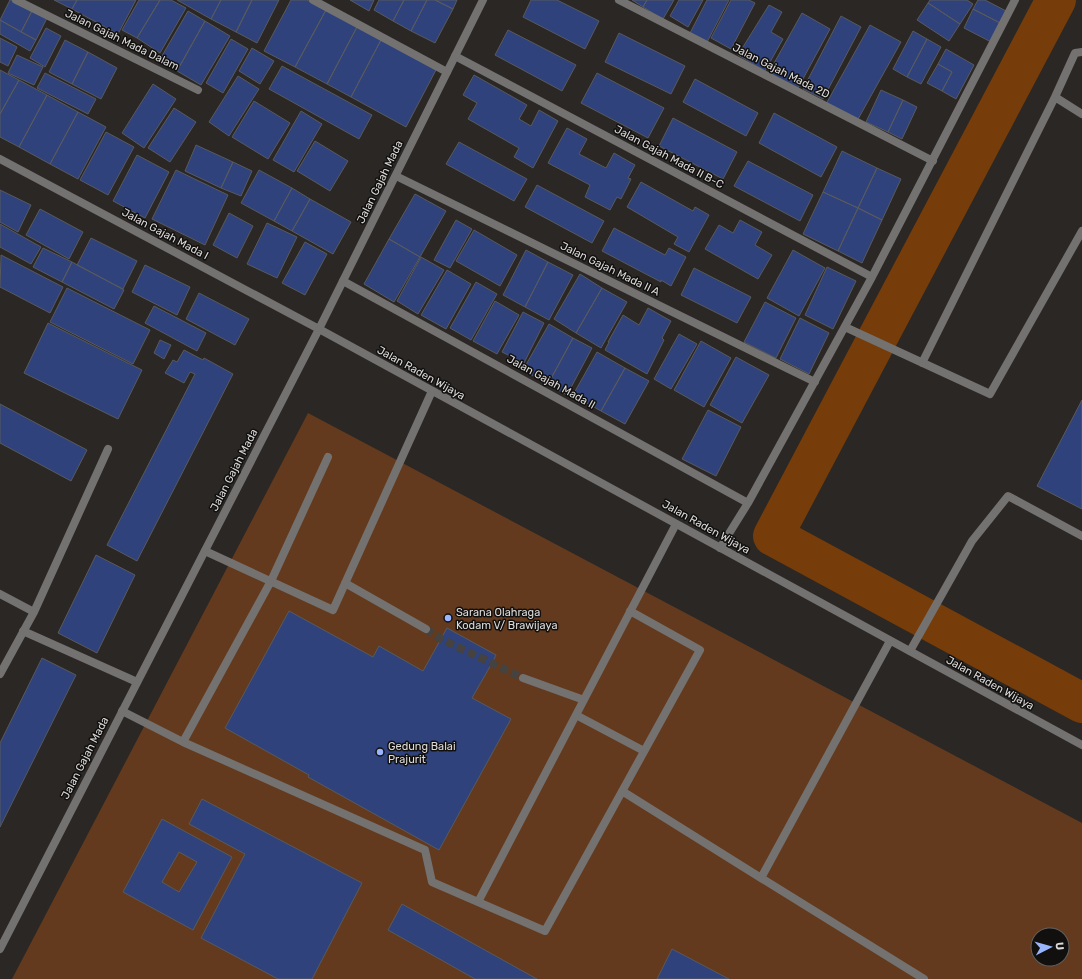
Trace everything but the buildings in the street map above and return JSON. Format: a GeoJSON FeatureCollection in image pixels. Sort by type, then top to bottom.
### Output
{"type":"FeatureCollection","features":[{"type":"Feature","properties":{"kind":"street","name":"Jalan Gajah Mada Dalam"},"geometry":{"type":"LineString","coordinates":[[16,0],[198,90]]}},
{"type":"Feature","properties":{"kind":"street"},"geometry":{"type":"LineString","coordinates":[[313,0],[447,72]]}},
{"type":"Feature","properties":{"kind":"street","name":"Jalan Gajah Mada"},"geometry":{"type":"LineString","coordinates":[[0,949],[319,329],[483,0]]}},
{"type":"Feature","properties":{"kind":"street","name":"Jalan Gajah Mada 2D"},"geometry":{"type":"LineString","coordinates":[[619,0],[933,161]]}},
{"type":"Feature","properties":{"kind":"street"},"geometry":{"type":"LineString","coordinates":[[720,548],[748,503],[845,328],[933,161],[1015,0]]}},
{"type":"Feature","properties":{"kind":"street"},"geometry":{"type":"LineString","coordinates":[[922,363],[1055,97],[1075,53],[1082,52]]}},
{"type":"Feature","properties":{"kind":"street","name":"Jalan Gajah Mada II B-C"},"geometry":{"type":"LineString","coordinates":[[455,56],[872,277]]}},
{"type":"Feature","properties":{"kind":"street"},"geometry":{"type":"LineString","coordinates":[[1055,97],[1082,114]]}},
{"type":"Feature","properties":{"kind":"street","name":"Jalan Gajah Mada I"},"geometry":{"type":"LineString","coordinates":[[0,159],[319,329]]}},
{"type":"Feature","properties":{"kind":"street","name":"Jalan Gajah Mada II A"},"geometry":{"type":"LineString","coordinates":[[396,176],[815,382]]}},
{"type":"Feature","properties":{"kind":"street"},"geometry":{"type":"LineString","coordinates":[[845,328],[990,394],[1082,231]]}},
{"type":"Feature","properties":{"kind":"street","name":"Jalan Gajah Mada II"},"geometry":{"type":"LineString","coordinates":[[343,281],[748,503]]}},
{"type":"Feature","properties":{"kind":"street","name":"Jalan Raden Wijaya"},"geometry":{"type":"LineString","coordinates":[[319,329],[1082,745]]}},
{"type":"Feature","properties":{"kind":"street"},"geometry":{"type":"LineString","coordinates":[[204,551],[333,610],[432,391]]}},
{"type":"Feature","properties":{"kind":"street"},"geometry":{"type":"LineString","coordinates":[[0,674],[34,612],[108,449]]}},
{"type":"Feature","properties":{"kind":"street"},"geometry":{"type":"LineString","coordinates":[[183,742],[271,581],[328,457]]}},
{"type":"Feature","properties":{"kind":"street"},"geometry":{"type":"LineString","coordinates":[[910,652],[972,541],[1008,496],[1082,536]]}},
{"type":"Feature","properties":{"kind":"street"},"geometry":{"type":"LineString","coordinates":[[478,902],[676,524]]}},
{"type":"Feature","properties":{"kind":"street"},"geometry":{"type":"LineString","coordinates":[[345,583],[426,629]]}},
{"type":"Feature","properties":{"kind":"street"},"geometry":{"type":"LineString","coordinates":[[0,594],[34,612]]}},
{"type":"Feature","properties":{"kind":"street"},"geometry":{"type":"LineString","coordinates":[[122,710],[183,742],[425,850],[432,882],[545,931],[700,650],[630,611]]}},
{"type":"Feature","properties":{"kind":"street"},"geometry":{"type":"LineString","coordinates":[[23,631],[137,682]]}},
{"type":"Feature","properties":{"kind":"street"},"geometry":{"type":"LineString","coordinates":[[761,878],[890,641]]}},
{"type":"Feature","properties":{"kind":"street"},"geometry":{"type":"LineString","coordinates":[[523,678],[584,700]]}},
{"type":"Feature","properties":{"kind":"street"},"geometry":{"type":"LineString","coordinates":[[576,715],[644,751]]}},
{"type":"Feature","properties":{"kind":"street"},"geometry":{"type":"LineString","coordinates":[[622,791],[924,979]]}},
{"type":"Feature","properties":{"kind":"shaded area","name":"Sarana Olahraga Kodam V/ Brawijaya"},"geometry":{"type":"Polygon","coordinates":[[[308,413],[1082,823],[1082,979],[12,979],[308,413]]]}},
{"type":"Feature","properties":{"kind":"waterway"},"geometry":{"type":"LineString","coordinates":[[1056,0],[773,536],[1082,703]]}},
{"type":"Feature","properties":{"kind":"tunnel"},"geometry":{"type":"LineString","coordinates":[[426,629],[441,639],[523,678]]}},
{"type":"Feature","properties":{"kind":"place","name":"Sarana Olahraga Kodam V/ Brawijaya"},"geometry":{"type":"Point","coordinates":[448,618]}},
{"type":"Feature","properties":{"kind":"place","name":"Gedung Balai Prajurit"},"geometry":{"type":"Point","coordinates":[380,752]}}]}
